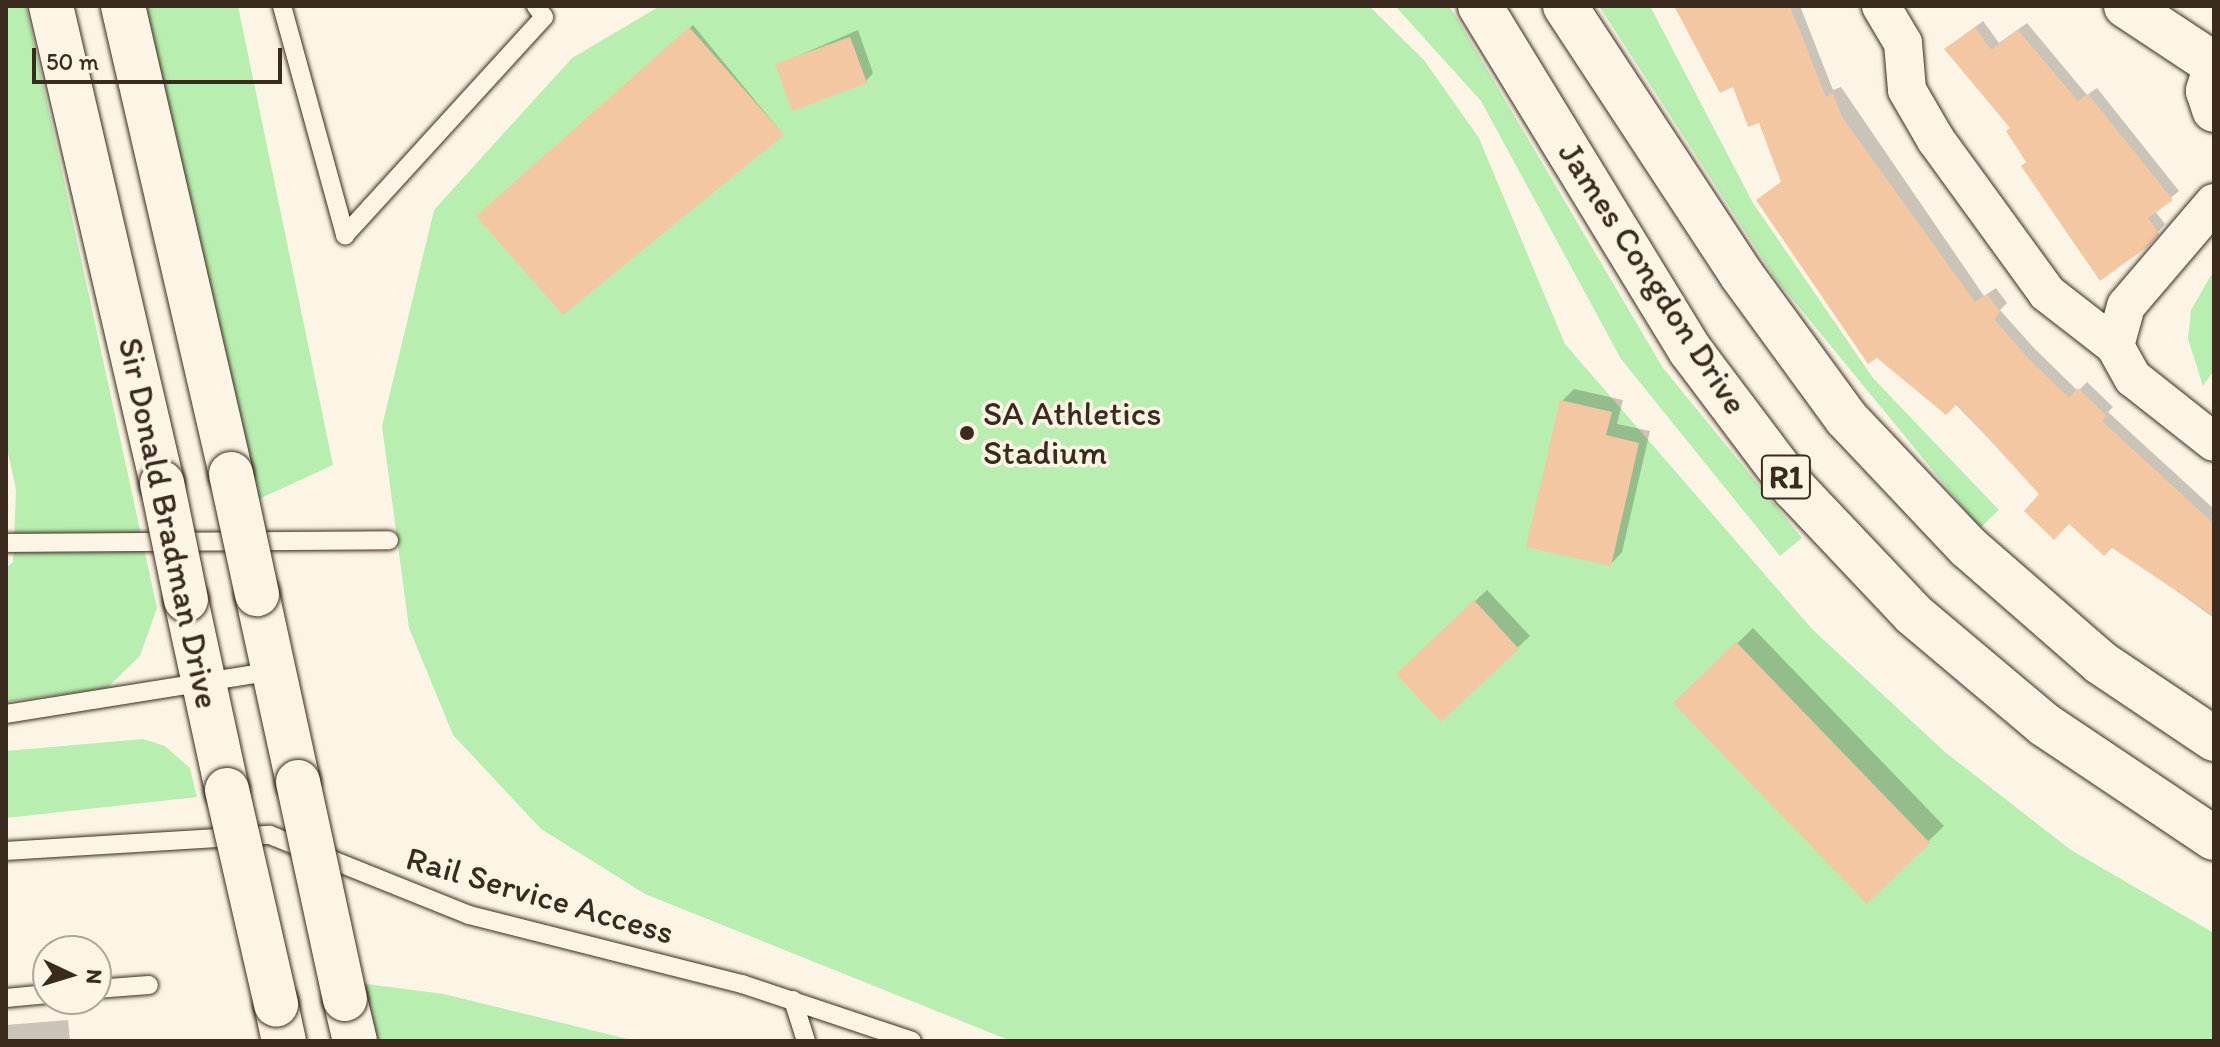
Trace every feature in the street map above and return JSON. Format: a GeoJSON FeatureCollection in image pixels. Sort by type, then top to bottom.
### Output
{"type":"FeatureCollection","features":[{"type":"Feature","properties":{"kind":"main road","name":"Sir Donald Bradman Drive"},"geometry":{"type":"LineString","coordinates":[[51,6],[162,483],[280,1022]]}},
{"type":"Feature","properties":{"kind":"main road","name":"Sir Donald Bradman Drive"},"geometry":{"type":"LineString","coordinates":[[123,6],[231,474],[355,1041]]}},
{"type":"Feature","properties":{"kind":"main road","name":"James Congdon Drive"},"geometry":{"type":"LineString","coordinates":[[1480,6],[1690,350],[1794,488],[1913,614],[2045,725],[2214,838]]}},
{"type":"Feature","properties":{"kind":"main road","name":"R1"},"geometry":{"type":"LineString","coordinates":[[1565,6],[1741,274],[1846,418],[1968,547],[2057,625],[2214,739]]}},
{"type":"Feature","properties":{"kind":"main road"},"geometry":{"type":"LineString","coordinates":[[2126,6],[2214,64]]}},
{"type":"Feature","properties":{"kind":"main road"},"geometry":{"type":"LineString","coordinates":[[2214,71],[2214,110]]}},
{"type":"Feature","properties":{"kind":"street"},"geometry":{"type":"LineString","coordinates":[[1881,6],[1903,43],[1907,90],[1936,140],[2047,293],[2115,346],[2133,378],[2214,442]]}},
{"type":"Feature","properties":{"kind":"street"},"geometry":{"type":"LineString","coordinates":[[2115,346],[2126,306],[2214,203]]}},
{"type":"Feature","properties":{"kind":"lane"},"geometry":{"type":"LineString","coordinates":[[282,6],[345,235],[540,12]]}},
{"type":"Feature","properties":{"kind":"lane"},"geometry":{"type":"LineString","coordinates":[[6,543],[389,540]]}},
{"type":"Feature","properties":{"kind":"lane"},"geometry":{"type":"LineString","coordinates":[[6,714],[274,671]]}},
{"type":"Feature","properties":{"kind":"lane","name":"Rail Service Access"},"geometry":{"type":"LineString","coordinates":[[6,851],[270,835],[469,915],[793,1000],[912,1041]]}},
{"type":"Feature","properties":{"kind":"lane"},"geometry":{"type":"LineString","coordinates":[[112,988],[149,985]]}},
{"type":"Feature","properties":{"kind":"lane"},"geometry":{"type":"LineString","coordinates":[[6,998],[32,996]]}},
{"type":"Feature","properties":{"kind":"lane"},"geometry":{"type":"LineString","coordinates":[[793,1000],[806,1041]]}},
{"type":"Feature","properties":{"kind":"green space"},"geometry":{"type":"Polygon","coordinates":[[[6,6],[26,6],[157,608],[140,656],[107,688],[6,702],[6,568],[13,562],[16,490],[6,443],[6,6]]]}},
{"type":"Feature","properties":{"kind":"green space"},"geometry":{"type":"Polygon","coordinates":[[[144,6],[238,6],[333,465],[259,499],[144,6]]]}},
{"type":"Feature","properties":{"kind":"green space","name":"SA Athletics Stadium"},"geometry":{"type":"Polygon","coordinates":[[[660,6],[1369,6],[1424,60],[1479,138],[1565,344],[1813,630],[1945,752],[2071,850],[2214,933],[2214,1041],[1011,1041],[645,894],[541,829],[453,735],[409,628],[382,426],[434,210],[572,58],[660,6]]]}},
{"type":"Feature","properties":{"kind":"green space"},"geometry":{"type":"Polygon","coordinates":[[[1395,6],[1449,6],[1663,368],[1802,538],[1780,556],[1621,359],[1481,101],[1395,6]]]}},
{"type":"Feature","properties":{"kind":"green space"},"geometry":{"type":"Polygon","coordinates":[[[1599,6],[1650,6],[1753,203],[1873,378],[1999,510],[1980,528],[1776,279],[1599,6]]]}},
{"type":"Feature","properties":{"kind":"green space"},"geometry":{"type":"Polygon","coordinates":[[[2214,270],[2214,370],[2203,386],[2188,339],[2191,310],[2214,270]]]}},
{"type":"Feature","properties":{"kind":"green space"},"geometry":{"type":"Polygon","coordinates":[[[143,739],[165,746],[190,768],[197,797],[6,818],[6,751],[143,739]]]}},
{"type":"Feature","properties":{"kind":"green space"},"geometry":{"type":"Polygon","coordinates":[[[359,983],[444,994],[636,1041],[372,1041],[359,983]]]}},
{"type":"Feature","properties":{"kind":"building"},"geometry":{"type":"Polygon","coordinates":[[[1674,6],[1790,6],[1826,97],[1833,93],[1842,117],[1975,302],[1987,294],[2000,312],[1994,319],[2027,357],[2069,398],[2078,388],[2107,416],[2102,421],[2214,524],[2214,616],[2112,548],[2104,556],[2069,524],[2054,540],[2024,511],[2039,494],[1957,404],[1946,415],[1877,358],[1868,364],[1756,200],[1781,182],[1759,123],[1748,127],[1733,87],[1720,93],[1674,6]]]}},
{"type":"Feature","properties":{"kind":"building"},"geometry":{"type":"Polygon","coordinates":[[[689,27],[784,135],[563,315],[476,216],[689,27]]]}},
{"type":"Feature","properties":{"kind":"building"},"geometry":{"type":"Polygon","coordinates":[[[1975,27],[1991,50],[2018,30],[2078,101],[2088,94],[2173,200],[2148,218],[2159,234],[2147,247],[2100,281],[2021,166],[2026,162],[2006,131],[2010,128],[1944,49],[1975,27]]]}},
{"type":"Feature","properties":{"kind":"building"},"geometry":{"type":"Polygon","coordinates":[[[850,37],[867,83],[792,111],[775,64],[850,37]]]}},
{"type":"Feature","properties":{"kind":"building"},"geometry":{"type":"Polygon","coordinates":[[[1560,400],[1612,412],[1606,435],[1639,443],[1611,566],[1526,547],[1560,400]]]}},
{"type":"Feature","properties":{"kind":"building"},"geometry":{"type":"Polygon","coordinates":[[[1474,600],[1519,649],[1441,722],[1396,674],[1474,600]]]}},
{"type":"Feature","properties":{"kind":"building"},"geometry":{"type":"Polygon","coordinates":[[[1736,642],[1930,843],[1867,904],[1673,703],[1736,642]]]}},
{"type":"Feature","properties":{"kind":"place","name":"SA Athletics Stadium"},"geometry":{"type":"Point","coordinates":[967,433]}}]}
